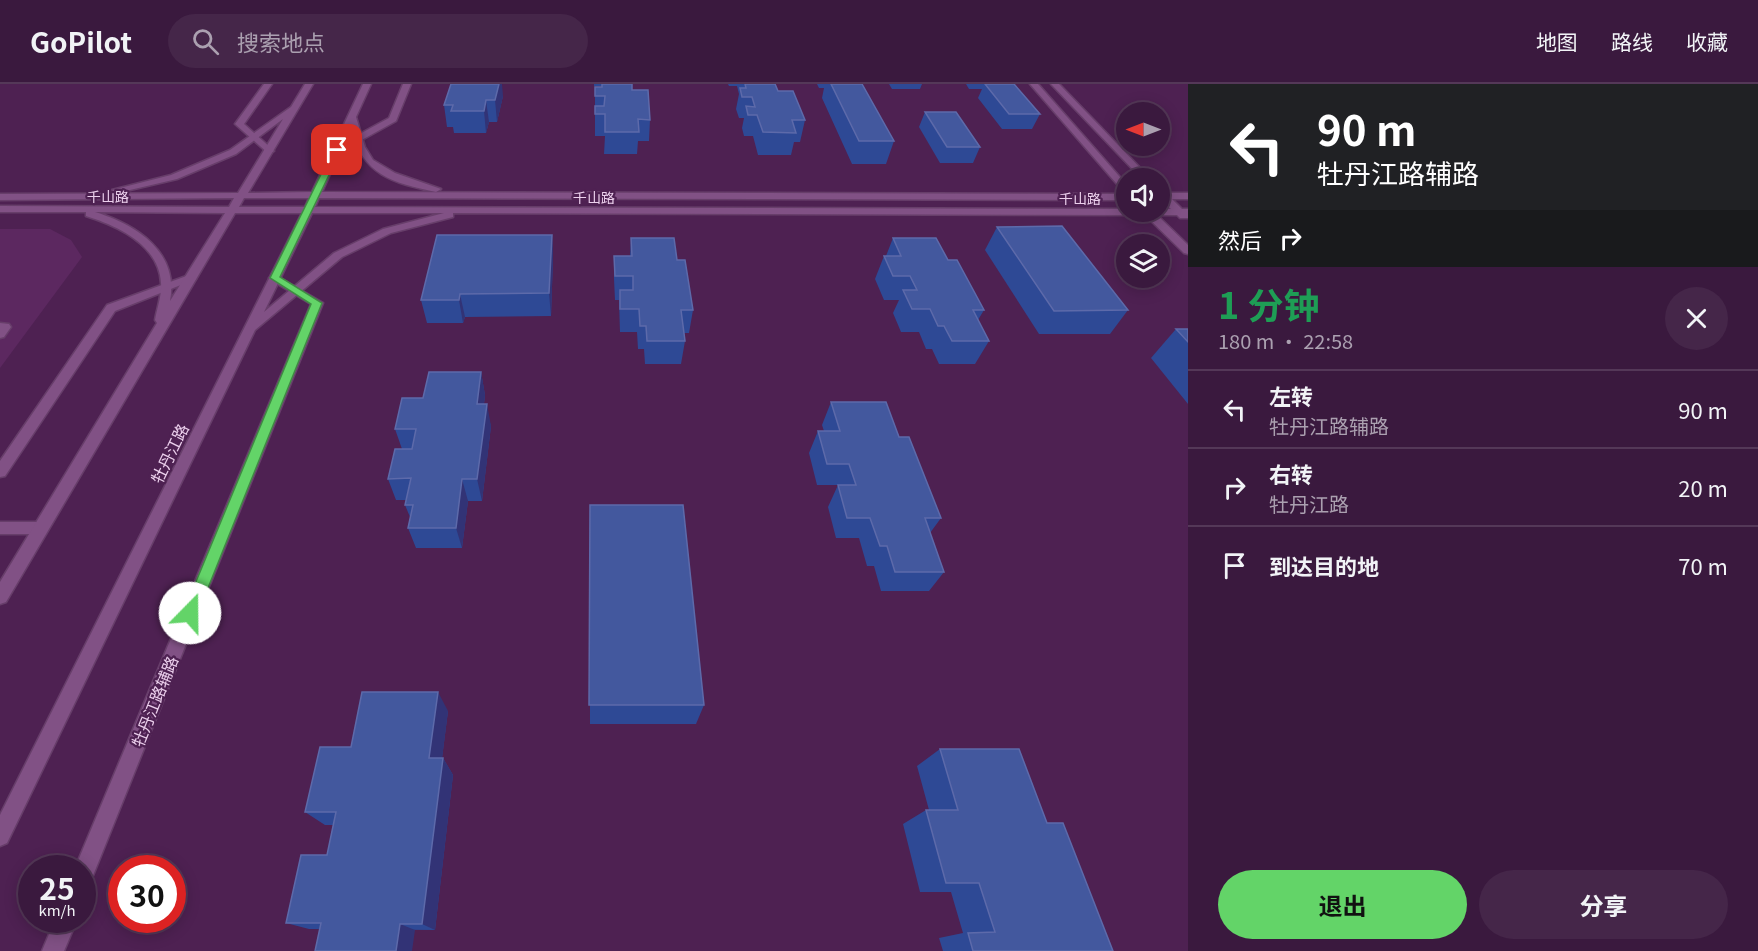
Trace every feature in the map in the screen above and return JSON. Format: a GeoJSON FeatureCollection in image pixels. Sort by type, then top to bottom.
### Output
{"type":"FeatureCollection","features":[{"type":"Feature","properties":{"kind":"street"},"geometry":{"type":"LineString","coordinates":[[268,84],[239,124],[269,151]]}},
{"type":"Feature","properties":{"kind":"street"},"geometry":{"type":"LineString","coordinates":[[0,597],[309,84]]}},
{"type":"Feature","properties":{"kind":"street","name":"牡丹江路"},"geometry":{"type":"LineString","coordinates":[[0,836],[316,195],[367,84]]}},
{"type":"Feature","properties":{"kind":"street"},"geometry":{"type":"LineString","coordinates":[[337,150],[393,119],[407,84]]}},
{"type":"Feature","properties":{"kind":"street"},"geometry":{"type":"LineString","coordinates":[[1034,84],[1116,178]]}},
{"type":"Feature","properties":{"kind":"street"},"geometry":{"type":"LineString","coordinates":[[1055,84],[1136,168]]}},
{"type":"Feature","properties":{"kind":"street"},"geometry":{"type":"LineString","coordinates":[[84,196],[174,177],[233,152],[296,105]]}},
{"type":"Feature","properties":{"kind":"street"},"geometry":{"type":"LineString","coordinates":[[353,118],[358,139],[370,162],[393,175],[423,187],[474,195]]}},
{"type":"Feature","properties":{"kind":"street"},"geometry":{"type":"LineString","coordinates":[[1170,195],[1188,196]]}},
{"type":"Feature","properties":{"kind":"street","name":"千山路"},"geometry":{"type":"LineString","coordinates":[[0,197],[1116,196]]}},
{"type":"Feature","properties":{"kind":"street"},"geometry":{"type":"LineString","coordinates":[[1170,202],[1184,212],[1188,220]]}},
{"type":"Feature","properties":{"kind":"street","name":"千山路"},"geometry":{"type":"LineString","coordinates":[[0,209],[1116,212]]}},
{"type":"Feature","properties":{"kind":"street"},"geometry":{"type":"LineString","coordinates":[[73,209],[102,217],[132,233],[157,254],[166,286],[160,328]]}},
{"type":"Feature","properties":{"kind":"street"},"geometry":{"type":"LineString","coordinates":[[248,332],[338,255],[387,231],[470,210]]}},
{"type":"Feature","properties":{"kind":"street"},"geometry":{"type":"LineString","coordinates":[[1159,222],[1188,251]]}},
{"type":"Feature","properties":{"kind":"street"},"geometry":{"type":"LineString","coordinates":[[0,472],[111,308],[192,277]]}},
{"type":"Feature","properties":{"kind":"street","name":"牡丹江路辅路"},"geometry":{"type":"LineString","coordinates":[[91,855],[316,303],[275,278]]}},
{"type":"Feature","properties":{"kind":"street"},"geometry":{"type":"LineString","coordinates":[[0,327],[5,327],[0,334]]}},
{"type":"Feature","properties":{"kind":"street"},"geometry":{"type":"LineString","coordinates":[[0,528],[42,528]]}},
{"type":"Feature","properties":{"kind":"street"},"geometry":{"type":"LineString","coordinates":[[53,951],[61,933]]}},
{"type":"Feature","properties":{"kind":"shaded area"},"geometry":{"type":"Polygon","coordinates":[[[0,229],[50,229],[71,240],[82,257],[0,368],[0,229]]]}},
{"type":"Feature","properties":{"kind":"building"},"geometry":{"type":"Polygon","coordinates":[[[451,84],[499,84],[495,100],[486,100],[484,111],[451,111],[453,105],[444,105],[451,84]]]}},
{"type":"Feature","properties":{"kind":"building"},"geometry":{"type":"Polygon","coordinates":[[[602,84],[632,84],[632,90],[648,90],[650,120],[638,119],[639,132],[605,132],[605,114],[595,114],[595,106],[604,106],[605,96],[595,96],[595,87],[602,87],[602,84]]]}},
{"type":"Feature","properties":{"kind":"building"},"geometry":{"type":"Polygon","coordinates":[[[745,84],[775,84],[778,91],[793,91],[805,120],[792,120],[796,133],[763,132],[757,115],[748,115],[746,106],[755,107],[752,97],[742,97],[740,88],[746,88],[745,84]]]}},
{"type":"Feature","properties":{"kind":"building"},"geometry":{"type":"Polygon","coordinates":[[[831,84],[862,84],[894,141],[859,141],[831,84]]]}},
{"type":"Feature","properties":{"kind":"building"},"geometry":{"type":"Polygon","coordinates":[[[985,84],[1014,84],[1040,114],[1009,114],[985,84]]]}},
{"type":"Feature","properties":{"kind":"building"},"geometry":{"type":"Polygon","coordinates":[[[925,112],[956,112],[980,147],[947,147],[925,112]]]}},
{"type":"Feature","properties":{"kind":"building"},"geometry":{"type":"Polygon","coordinates":[[[1062,226],[1128,310],[1054,311],[997,227],[1062,226]]]}},
{"type":"Feature","properties":{"kind":"building"},"geometry":{"type":"Polygon","coordinates":[[[437,235],[552,235],[549,293],[460,294],[459,300],[421,300],[437,235]]]}},
{"type":"Feature","properties":{"kind":"building"},"geometry":{"type":"Polygon","coordinates":[[[631,238],[674,238],[677,260],[685,260],[693,310],[681,310],[685,341],[647,341],[646,326],[640,326],[639,309],[620,309],[620,290],[633,290],[633,276],[615,276],[614,256],[632,256],[631,238]]]}},
{"type":"Feature","properties":{"kind":"building"},"geometry":{"type":"Polygon","coordinates":[[[893,238],[936,238],[948,260],[957,260],[984,310],[973,310],[989,341],[952,341],[944,326],[938,326],[930,309],[912,309],[903,290],[917,290],[910,276],[893,276],[884,256],[901,256],[893,238]]]}},
{"type":"Feature","properties":{"kind":"building"},"geometry":{"type":"Polygon","coordinates":[[[1176,329],[1188,329],[1188,342],[1176,329]]]}},
{"type":"Feature","properties":{"kind":"building"},"geometry":{"type":"Polygon","coordinates":[[[429,372],[481,372],[477,404],[487,404],[477,479],[462,479],[456,528],[408,528],[413,505],[405,505],[411,478],[388,479],[395,449],[412,449],[416,429],[395,429],[402,398],[423,398],[429,372]]]}},
{"type":"Feature","properties":{"kind":"building"},"geometry":{"type":"Polygon","coordinates":[[[831,402],[886,402],[899,437],[909,437],[941,518],[925,518],[944,572],[895,572],[887,546],[880,546],[870,518],[847,518],[838,485],[856,485],[849,464],[827,464],[818,431],[840,431],[831,402]]]}},
{"type":"Feature","properties":{"kind":"building"},"geometry":{"type":"Polygon","coordinates":[[[590,505],[683,505],[704,705],[589,705],[590,505]]]}},
{"type":"Feature","properties":{"kind":"building"},"geometry":{"type":"Polygon","coordinates":[[[362,692],[438,692],[429,758],[443,758],[422,924],[400,924],[396,951],[315,951],[321,923],[286,923],[301,855],[327,855],[336,812],[305,812],[320,747],[351,747],[362,692]]]}},
{"type":"Feature","properties":{"kind":"building"},"geometry":{"type":"Polygon","coordinates":[[[940,749],[1019,749],[1047,823],[1063,823],[1113,951],[973,951],[968,933],[995,932],[979,883],[946,883],[926,810],[958,810],[940,749]]]}},
{"type":"Feature","properties":{"kind":"route"},"geometry":{"type":"LineString","coordinates":[[190,613],[316,303],[275,278],[337,150]]}}]}
